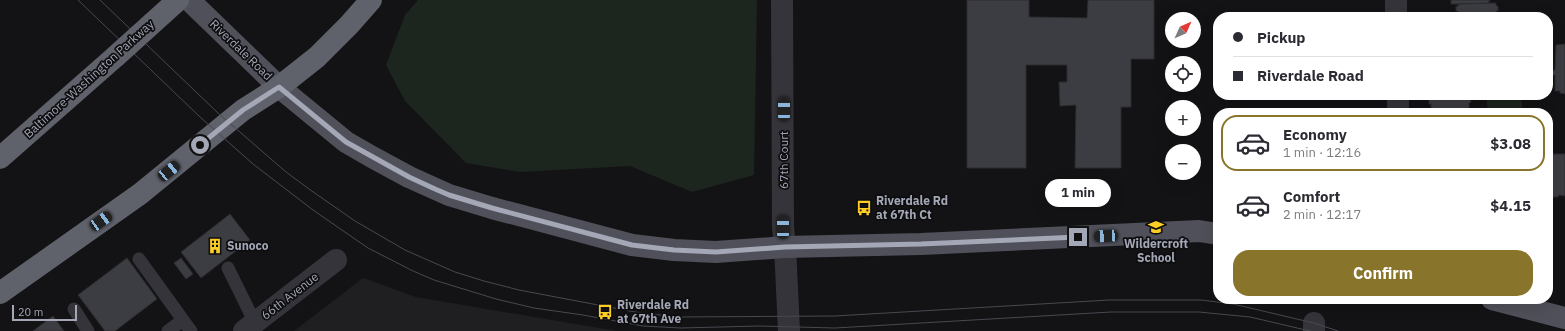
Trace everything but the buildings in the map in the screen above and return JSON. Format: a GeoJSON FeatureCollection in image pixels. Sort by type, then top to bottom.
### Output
{"type":"FeatureCollection","features":[{"type":"Feature","properties":{"kind":"highway","name":"Baltimore-Washington Parkway"},"geometry":{"type":"LineString","coordinates":[[0,158],[178,0]]}},
{"type":"Feature","properties":{"kind":"highway"},"geometry":{"type":"LineString","coordinates":[[0,293],[140,194],[243,110],[279,87],[317,57],[349,25],[371,0]]}},
{"type":"Feature","properties":{"kind":"main road","name":"Riverdale Road"},"geometry":{"type":"LineString","coordinates":[[190,0],[279,87],[346,142],[416,180],[449,195],[492,208],[632,245],[674,250],[716,252],[785,247],[921,244],[1199,231],[1213,233]]}},
{"type":"Feature","properties":{"kind":"main road"},"geometry":{"type":"LineString","coordinates":[[1511,304],[1565,318]]}},
{"type":"Feature","properties":{"kind":"street","name":"67th Court"},"geometry":{"type":"LineString","coordinates":[[782,0],[783,227],[789,331]]}},
{"type":"Feature","properties":{"kind":"street"},"geometry":{"type":"LineString","coordinates":[[1396,0],[1396,12]]}},
{"type":"Feature","properties":{"kind":"street","name":"66th Avenue"},"geometry":{"type":"LineString","coordinates":[[250,327],[336,260]]}},
{"type":"Feature","properties":{"kind":"lane"},"geometry":{"type":"LineString","coordinates":[[139,259],[191,331]]}},
{"type":"Feature","properties":{"kind":"lane"},"geometry":{"type":"LineString","coordinates":[[228,268],[250,327]]}},
{"type":"Feature","properties":{"kind":"lane"},"geometry":{"type":"LineString","coordinates":[[74,309],[88,331]]}},
{"type":"Feature","properties":{"kind":"lane"},"geometry":{"type":"LineString","coordinates":[[168,331],[183,320]]}},
{"type":"Feature","properties":{"kind":"shaded area"},"geometry":{"type":"Polygon","coordinates":[[[418,0],[757,0],[754,175],[692,192],[630,166],[520,172],[466,163],[405,101],[386,65],[405,15],[418,0]]]}},
{"type":"Feature","properties":{"kind":"shaded area"},"geometry":{"type":"Polygon","coordinates":[[[1487,100],[1522,100],[1522,108],[1487,108],[1487,100]]]}},
{"type":"Feature","properties":{"kind":"shaded area"},"geometry":{"type":"Polygon","coordinates":[[[363,278],[416,297],[617,331],[294,331],[363,278]]]}},
{"type":"Feature","properties":{"kind":"tram line"},"geometry":{"type":"LineString","coordinates":[[78,0],[200,117],[253,164],[313,210],[368,248],[413,271],[434,280],[496,299],[534,308],[643,326],[681,328],[759,326],[835,328],[1111,312],[1199,312],[1250,317],[1310,331]]}},
{"type":"Feature","properties":{"kind":"tram line"},"geometry":{"type":"LineString","coordinates":[[100,0],[218,113],[286,172],[309,189],[355,221],[405,250],[455,272],[484,281],[519,290],[635,312],[677,317],[835,316],[1109,300],[1201,300],[1213,302]]}},
{"type":"Feature","properties":{"kind":"tram line"},"geometry":{"type":"LineString","coordinates":[[1233,304],[1314,323],[1338,331]]}},
{"type":"Feature","properties":{"kind":"place","name":"Riverdale Rd at 67th Ct"},"geometry":{"type":"Point","coordinates":[864,208]}},
{"type":"Feature","properties":{"kind":"place","name":"Wildercroft School"},"geometry":{"type":"Point","coordinates":[1156,227]}},
{"type":"Feature","properties":{"kind":"place","name":"Sunoco"},"geometry":{"type":"Point","coordinates":[215,246]}},
{"type":"Feature","properties":{"kind":"place","name":"Riverdale Rd at 67th Ave"},"geometry":{"type":"Point","coordinates":[605,312]}},
{"type":"Feature","properties":{"kind":"route"},"geometry":{"type":"LineString","coordinates":[[200,145],[243,110],[279,87],[346,142],[409,177],[435,189],[449,195],[492,208],[632,245],[674,250],[716,252],[785,247],[921,244],[1078,237]]}}]}
